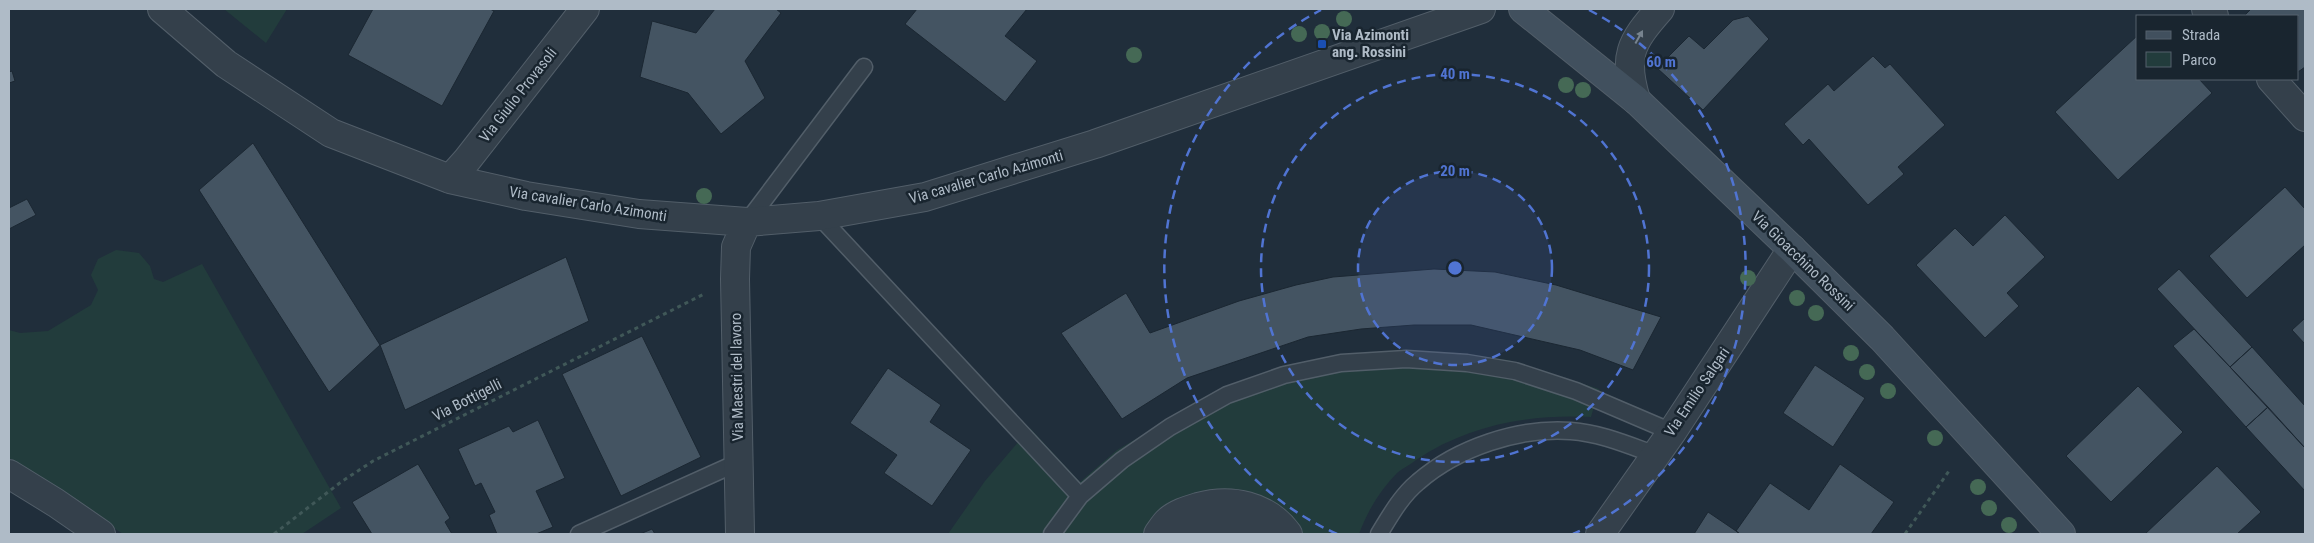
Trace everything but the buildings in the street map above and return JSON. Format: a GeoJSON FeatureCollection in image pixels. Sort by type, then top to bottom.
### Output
{"type":"FeatureCollection","features":[{"type":"Feature","properties":{"kind":"street","name":"Via cavalier Carlo Azimonti"},"geometry":{"type":"LineString","coordinates":[[162,9],[226,64],[331,133],[450,179],[526,196],[639,214],[747,222],[818,216],[925,197],[1086,147],[1481,9]]}},
{"type":"Feature","properties":{"kind":"street","name":"Via Giulio Provasoli"},"geometry":{"type":"LineString","coordinates":[[450,179],[468,160],[584,9]]}},
{"type":"Feature","properties":{"kind":"street","name":"Via Gioacchino Rossini"},"geometry":{"type":"LineString","coordinates":[[1523,9],[1636,100],[1792,249],[1882,338],[2061,534]]}},
{"type":"Feature","properties":{"kind":"street"},"geometry":{"type":"LineString","coordinates":[[1636,100],[1628,76],[1629,57],[1641,32],[1660,9]]}},
{"type":"Feature","properties":{"kind":"street"},"geometry":{"type":"LineString","coordinates":[[2271,80],[2305,117]]}},
{"type":"Feature","properties":{"kind":"street","name":"Via Maestri del lavoro"},"geometry":{"type":"LineString","coordinates":[[740,534],[736,247],[747,222]]}},
{"type":"Feature","properties":{"kind":"street","name":"Via Emilio Salgari"},"geometry":{"type":"LineString","coordinates":[[1600,534],[1672,432],[1792,249]]}},
{"type":"Feature","properties":{"kind":"street"},"geometry":{"type":"LineString","coordinates":[[9,474],[101,534]]}},
{"type":"Feature","properties":{"kind":"street"},"geometry":{"type":"LineString","coordinates":[[1158,534],[1167,522],[1187,510],[1209,504],[1232,502],[1251,506],[1267,514],[1288,534]]}},
{"type":"Feature","properties":{"kind":"street"},"geometry":{"type":"LineString","coordinates":[[1189,534],[1207,524],[1229,523],[1248,528],[1257,534]]}},
{"type":"Feature","properties":{"kind":"lane"},"geometry":{"type":"LineString","coordinates":[[747,222],[864,67]]}},
{"type":"Feature","properties":{"kind":"lane"},"geometry":{"type":"LineString","coordinates":[[818,216],[1080,496]]}},
{"type":"Feature","properties":{"kind":"lane"},"geometry":{"type":"LineString","coordinates":[[1052,534],[1080,496],[1122,460],[1170,427],[1227,395],[1284,375],[1341,362],[1406,359],[1467,362],[1515,371],[1576,391],[1672,432]]}},
{"type":"Feature","properties":{"kind":"lane"},"geometry":{"type":"LineString","coordinates":[[1379,534],[1394,509],[1417,482],[1443,464],[1482,446],[1540,431],[1573,431],[1618,441],[1656,455]]}},
{"type":"Feature","properties":{"kind":"lane","name":"Via Maestri del lavoro"},"geometry":{"type":"LineString","coordinates":[[579,534],[714,471],[739,462]]}},
{"type":"Feature","properties":{"kind":"path","name":"Via Bottigelli"},"geometry":{"type":"LineString","coordinates":[[274,534],[341,482],[373,461],[683,305]]}},
{"type":"Feature","properties":{"kind":"path"},"geometry":{"type":"LineString","coordinates":[[1905,534],[1949,471]]}},
{"type":"Feature","properties":{"kind":"green space"},"geometry":{"type":"Polygon","coordinates":[[[224,9],[287,9],[266,43],[224,9]]]}},
{"type":"Feature","properties":{"kind":"green space"},"geometry":{"type":"Polygon","coordinates":[[[116,250],[139,253],[150,266],[154,279],[163,282],[202,264],[341,508],[302,534],[123,534],[9,458],[9,330],[20,333],[48,331],[91,305],[98,290],[91,275],[98,259],[116,250]]]}},
{"type":"Feature","properties":{"kind":"green space"},"geometry":{"type":"Polygon","coordinates":[[[1402,350],[1508,360],[1599,389],[1591,417],[1545,418],[1500,424],[1457,438],[1416,460],[1397,473],[1385,487],[1370,510],[1359,534],[1288,534],[1267,515],[1158,534],[948,534],[985,481],[1030,428],[1080,482],[1117,450],[1220,390],[1336,357],[1402,350]]]}},
{"type":"Feature","properties":{"kind":"place","name":"Via Azimonti ang. Rossini"},"geometry":{"type":"Point","coordinates":[1322,44]}}]}
